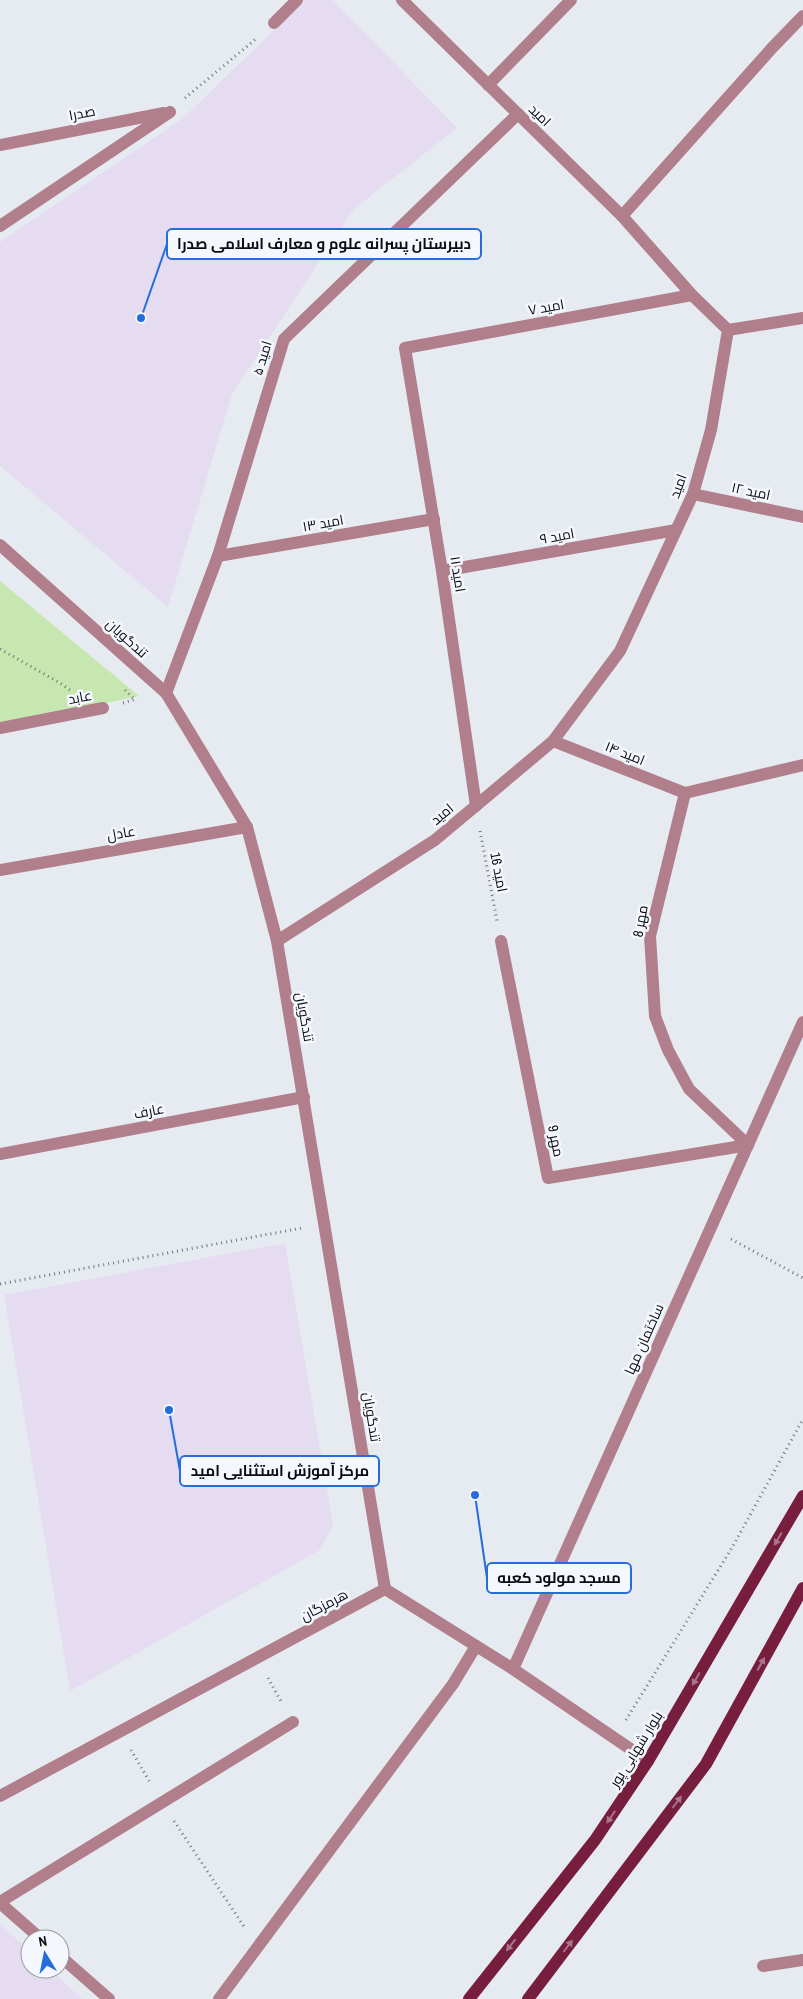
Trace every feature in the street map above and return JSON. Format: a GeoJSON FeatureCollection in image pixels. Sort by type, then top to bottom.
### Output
{"type":"FeatureCollection","features":[{"type":"Feature","properties":{"kind":"main road","name":"بلوار شهابی پور"},"geometry":{"type":"LineString","coordinates":[[469,1999],[595,1840],[648,1761],[803,1496]]}},
{"type":"Feature","properties":{"kind":"main road"},"geometry":{"type":"LineString","coordinates":[[528,1999],[706,1764],[803,1588]]}},
{"type":"Feature","properties":{"kind":"street"},"geometry":{"type":"LineString","coordinates":[[274,24],[297,0]]}},
{"type":"Feature","properties":{"kind":"street","name":"امید"},"geometry":{"type":"LineString","coordinates":[[277,941],[435,840],[476,806],[553,741],[620,652],[693,494],[711,430],[728,330],[692,295],[622,216],[402,0]]}},
{"type":"Feature","properties":{"kind":"street"},"geometry":{"type":"LineString","coordinates":[[488,85],[571,0]]}},
{"type":"Feature","properties":{"kind":"street"},"geometry":{"type":"LineString","coordinates":[[622,216],[772,48],[803,16]]}},
{"type":"Feature","properties":{"kind":"street"},"geometry":{"type":"LineString","coordinates":[[0,226],[170,112]]}},
{"type":"Feature","properties":{"kind":"street","name":"صدرا"},"geometry":{"type":"LineString","coordinates":[[0,144],[170,112]]}},
{"type":"Feature","properties":{"kind":"street","name":"امید ۵"},"geometry":{"type":"LineString","coordinates":[[166,693],[218,556],[284,338],[518,114]]}},
{"type":"Feature","properties":{"kind":"street","name":"امید ۷"},"geometry":{"type":"LineString","coordinates":[[405,348],[692,295]]}},
{"type":"Feature","properties":{"kind":"street"},"geometry":{"type":"LineString","coordinates":[[728,330],[803,318]]}},
{"type":"Feature","properties":{"kind":"street","name":"امید ۱۱"},"geometry":{"type":"LineString","coordinates":[[405,348],[434,519],[476,806]]}},
{"type":"Feature","properties":{"kind":"street","name":"امید ۱۲"},"geometry":{"type":"LineString","coordinates":[[693,494],[803,517]]}},
{"type":"Feature","properties":{"kind":"street","name":"امید ۱۳"},"geometry":{"type":"LineString","coordinates":[[218,556],[434,519]]}},
{"type":"Feature","properties":{"kind":"street","name":"امید ۹"},"geometry":{"type":"LineString","coordinates":[[442,571],[676,530]]}},
{"type":"Feature","properties":{"kind":"street","name":"تندگویان"},"geometry":{"type":"LineString","coordinates":[[0,545],[166,693],[247,826],[277,941],[385,1589]]}},
{"type":"Feature","properties":{"kind":"street","name":"عابد"},"geometry":{"type":"LineString","coordinates":[[0,728],[103,708]]}},
{"type":"Feature","properties":{"kind":"street","name":"امید ۱۴"},"geometry":{"type":"LineString","coordinates":[[553,741],[685,793]]}},
{"type":"Feature","properties":{"kind":"street"},"geometry":{"type":"LineString","coordinates":[[685,793],[803,765]]}},
{"type":"Feature","properties":{"kind":"street","name":"مهر 8"},"geometry":{"type":"LineString","coordinates":[[685,793],[650,936],[655,1016],[668,1050],[689,1089],[748,1145]]}},
{"type":"Feature","properties":{"kind":"street","name":"عادل"},"geometry":{"type":"LineString","coordinates":[[0,870],[247,826]]}},
{"type":"Feature","properties":{"kind":"street","name":"مهر 9"},"geometry":{"type":"LineString","coordinates":[[501,941],[548,1178],[748,1145]]}},
{"type":"Feature","properties":{"kind":"street","name":"ساختمان مها"},"geometry":{"type":"LineString","coordinates":[[513,1669],[803,1022]]}},
{"type":"Feature","properties":{"kind":"street","name":"عارف"},"geometry":{"type":"LineString","coordinates":[[0,1154],[304,1097]]}},
{"type":"Feature","properties":{"kind":"street"},"geometry":{"type":"LineString","coordinates":[[385,1589],[513,1669],[648,1761]]}},
{"type":"Feature","properties":{"kind":"street","name":"هرمزگان"},"geometry":{"type":"LineString","coordinates":[[0,1796],[385,1589]]}},
{"type":"Feature","properties":{"kind":"street"},"geometry":{"type":"LineString","coordinates":[[219,1999],[453,1684],[476,1646]]}},
{"type":"Feature","properties":{"kind":"street"},"geometry":{"type":"LineString","coordinates":[[30,1929],[0,1902],[293,1722]]}},
{"type":"Feature","properties":{"kind":"street"},"geometry":{"type":"LineString","coordinates":[[763,1966],[803,1960]]}},
{"type":"Feature","properties":{"kind":"street"},"geometry":{"type":"LineString","coordinates":[[70,1965],[109,1999]]}},
{"type":"Feature","properties":{"kind":"path"},"geometry":{"type":"LineString","coordinates":[[170,112],[274,24]]}},
{"type":"Feature","properties":{"kind":"path"},"geometry":{"type":"LineString","coordinates":[[0,649],[60,683],[78,697],[103,708]]}},
{"type":"Feature","properties":{"kind":"path","name":"عابد"},"geometry":{"type":"LineString","coordinates":[[103,708],[166,693]]}},
{"type":"Feature","properties":{"kind":"path","name":"امید 16"},"geometry":{"type":"LineString","coordinates":[[476,806],[501,941]]}},
{"type":"Feature","properties":{"kind":"path"},"geometry":{"type":"LineString","coordinates":[[0,1284],[325,1224]]}},
{"type":"Feature","properties":{"kind":"path"},"geometry":{"type":"LineString","coordinates":[[710,1228],[803,1278]]}},
{"type":"Feature","properties":{"kind":"path"},"geometry":{"type":"LineString","coordinates":[[615,1738],[733,1546],[803,1419]]}},
{"type":"Feature","properties":{"kind":"path"},"geometry":{"type":"LineString","coordinates":[[257,1658],[293,1722]]}},
{"type":"Feature","properties":{"kind":"path"},"geometry":{"type":"LineString","coordinates":[[120,1732],[162,1802],[258,1947]]}},
{"type":"Feature","properties":{"kind":"shaded area"},"geometry":{"type":"Polygon","coordinates":[[[305,0],[333,0],[457,128],[354,209],[232,394],[168,607],[0,466],[0,242],[182,119],[305,0]]]}},
{"type":"Feature","properties":{"kind":"shaded area"},"geometry":{"type":"Polygon","coordinates":[[[285,1243],[333,1525],[320,1550],[70,1691],[4,1295],[285,1243]]]}},
{"type":"Feature","properties":{"kind":"shaded area"},"geometry":{"type":"Polygon","coordinates":[[[0,1924],[20,1942],[20,1979],[61,1979],[82,1999],[0,1999],[0,1924]]]}},
{"type":"Feature","properties":{"kind":"green space"},"geometry":{"type":"Polygon","coordinates":[[[0,581],[139,696],[0,726],[0,581]]]}},
{"type":"Feature","properties":{"kind":"place","name":"دبیرستان پسرانه علوم و معارف اسلامی صدرا"},"geometry":{"type":"Point","coordinates":[141,318]}},
{"type":"Feature","properties":{"kind":"place","name":"مرکز آموزش استثنایی امید"},"geometry":{"type":"Point","coordinates":[169,1410]}},
{"type":"Feature","properties":{"kind":"place","name":"مسجد مولود کعبه"},"geometry":{"type":"Point","coordinates":[475,1495]}}]}
